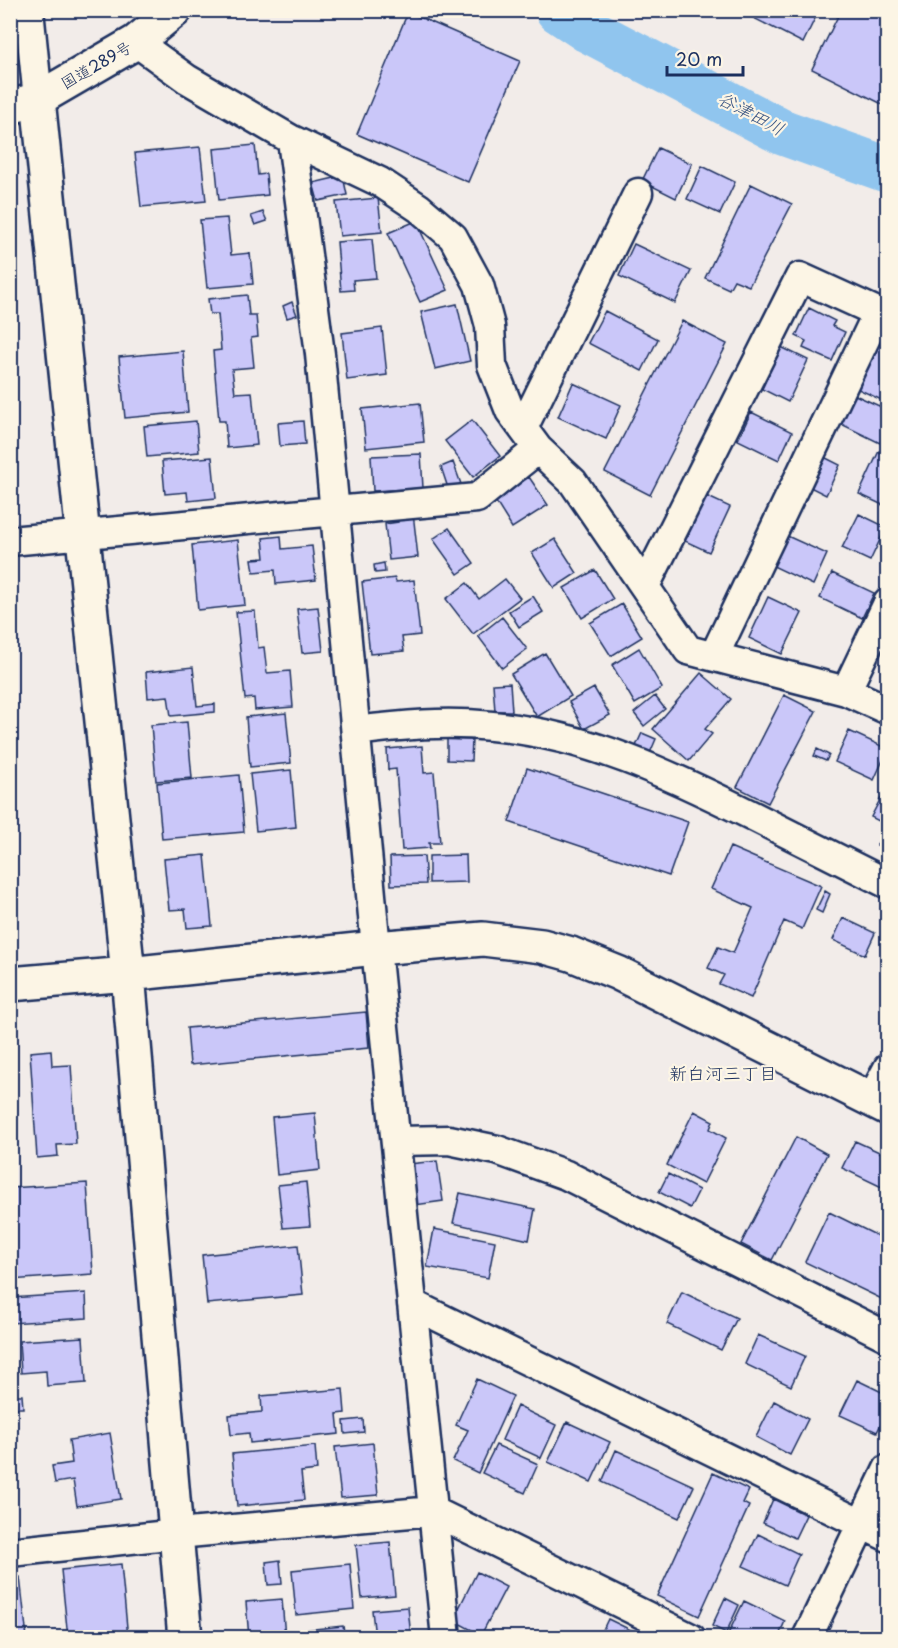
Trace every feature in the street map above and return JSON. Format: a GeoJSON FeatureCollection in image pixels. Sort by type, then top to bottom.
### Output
{"type":"FeatureCollection","features":[{"type":"Feature","properties":{"kind":"main road","name":"国道289号"},"geometry":{"type":"LineString","coordinates":[[24,103],[136,42],[175,10]]}},
{"type":"Feature","properties":{"kind":"main road"},"geometry":{"type":"LineString","coordinates":[[24,103],[82,533],[128,974],[185,1638]]}},
{"type":"Feature","properties":{"kind":"main road"},"geometry":{"type":"LineString","coordinates":[[10,984],[483,939],[542,946],[571,954],[655,991],[880,1104]]}},
{"type":"Feature","properties":{"kind":"street"},"geometry":{"type":"LineString","coordinates":[[24,103],[29,10]]}},
{"type":"Feature","properties":{"kind":"street"},"geometry":{"type":"LineString","coordinates":[[136,42],[187,79],[292,140],[380,182],[419,208],[453,237],[479,285],[490,326],[492,365],[510,411],[530,438],[573,482],[688,650],[846,691],[888,710]]}},
{"type":"Feature","properties":{"kind":"street"},"geometry":{"type":"LineString","coordinates":[[292,140],[320,354],[376,948],[446,1638]]}},
{"type":"Feature","properties":{"kind":"street"},"geometry":{"type":"LineString","coordinates":[[10,541],[477,498],[530,438],[638,193]]}},
{"type":"Feature","properties":{"kind":"street"},"geometry":{"type":"LineString","coordinates":[[645,586],[800,277],[883,314],[714,657]]}},
{"type":"Feature","properties":{"kind":"street"},"geometry":{"type":"LineString","coordinates":[[846,691],[888,603]]}},
{"type":"Feature","properties":{"kind":"street"},"geometry":{"type":"LineString","coordinates":[[356,731],[441,723],[483,725],[535,732],[615,753],[708,794],[888,884]]}},
{"type":"Feature","properties":{"kind":"street"},"geometry":{"type":"LineString","coordinates":[[880,1104],[888,1068]]}},
{"type":"Feature","properties":{"kind":"street"},"geometry":{"type":"LineString","coordinates":[[397,1141],[448,1140],[487,1148],[566,1175],[888,1337]]}},
{"type":"Feature","properties":{"kind":"street"},"geometry":{"type":"LineString","coordinates":[[412,1304],[888,1537]]}},
{"type":"Feature","properties":{"kind":"street"},"geometry":{"type":"LineString","coordinates":[[807,1638],[888,1469]]}},
{"type":"Feature","properties":{"kind":"street"},"geometry":{"type":"LineString","coordinates":[[10,1552],[177,1534],[433,1511],[691,1638]]}},
{"type":"Feature","properties":{"kind":"building"},"geometry":{"type":"Polygon","coordinates":[[[738,10],[819,10],[803,43],[738,10]]]}},
{"type":"Feature","properties":{"kind":"building"},"geometry":{"type":"Polygon","coordinates":[[[841,10],[888,10],[888,107],[812,69],[841,10]]]}},
{"type":"Feature","properties":{"kind":"building"},"geometry":{"type":"Polygon","coordinates":[[[408,12],[520,61],[468,182],[357,134],[408,12]]]}},
{"type":"Feature","properties":{"kind":"building"},"geometry":{"type":"Polygon","coordinates":[[[255,145],[258,175],[266,174],[268,195],[219,200],[214,149],[255,145]]]}},
{"type":"Feature","properties":{"kind":"building"},"geometry":{"type":"Polygon","coordinates":[[[200,147],[206,201],[141,207],[135,153],[200,147]]]}},
{"type":"Feature","properties":{"kind":"building"},"geometry":{"type":"Polygon","coordinates":[[[658,148],[692,164],[676,198],[642,181],[658,148]]]}},
{"type":"Feature","properties":{"kind":"building"},"geometry":{"type":"Polygon","coordinates":[[[702,166],[735,182],[720,214],[687,199],[702,166]]]}},
{"type":"Feature","properties":{"kind":"building"},"geometry":{"type":"Polygon","coordinates":[[[343,176],[347,195],[318,201],[313,183],[343,176]]]}},
{"type":"Feature","properties":{"kind":"building"},"geometry":{"type":"Polygon","coordinates":[[[751,184],[792,204],[749,286],[734,280],[729,289],[705,278],[751,184]]]}},
{"type":"Feature","properties":{"kind":"building"},"geometry":{"type":"Polygon","coordinates":[[[378,198],[382,232],[340,236],[336,202],[378,198]]]}},
{"type":"Feature","properties":{"kind":"building"},"geometry":{"type":"Polygon","coordinates":[[[263,212],[267,221],[255,225],[251,216],[263,212]]]}},
{"type":"Feature","properties":{"kind":"building"},"geometry":{"type":"Polygon","coordinates":[[[227,218],[231,255],[250,253],[253,284],[207,288],[200,220],[227,218]]]}},
{"type":"Feature","properties":{"kind":"building"},"geometry":{"type":"Polygon","coordinates":[[[416,221],[448,290],[420,302],[388,233],[416,221]]]}},
{"type":"Feature","properties":{"kind":"building"},"geometry":{"type":"Polygon","coordinates":[[[372,239],[376,278],[353,280],[354,290],[341,291],[337,242],[372,239]]]}},
{"type":"Feature","properties":{"kind":"building"},"geometry":{"type":"Polygon","coordinates":[[[634,244],[691,271],[675,303],[619,276],[634,244]]]}},
{"type":"Feature","properties":{"kind":"building"},"geometry":{"type":"Polygon","coordinates":[[[247,295],[249,315],[256,315],[258,337],[251,338],[254,367],[232,369],[235,393],[252,392],[257,445],[227,448],[225,421],[219,421],[213,351],[221,350],[218,314],[210,314],[208,299],[247,295]]]}},
{"type":"Feature","properties":{"kind":"building"},"geometry":{"type":"Polygon","coordinates":[[[292,302],[297,315],[287,318],[283,306],[292,302]]]}},
{"type":"Feature","properties":{"kind":"building"},"geometry":{"type":"Polygon","coordinates":[[[457,304],[470,361],[435,369],[421,312],[457,304]]]}},
{"type":"Feature","properties":{"kind":"building"},"geometry":{"type":"Polygon","coordinates":[[[809,308],[835,321],[832,326],[845,332],[832,361],[803,348],[806,341],[796,336],[809,308]]]}},
{"type":"Feature","properties":{"kind":"building"},"geometry":{"type":"Polygon","coordinates":[[[605,311],[658,339],[642,371],[588,343],[605,311]]]}},
{"type":"Feature","properties":{"kind":"building"},"geometry":{"type":"Polygon","coordinates":[[[682,321],[727,344],[650,495],[605,472],[682,321]]]}},
{"type":"Feature","properties":{"kind":"building"},"geometry":{"type":"Polygon","coordinates":[[[382,328],[387,375],[347,380],[342,333],[382,328]]]}},
{"type":"Feature","properties":{"kind":"building"},"geometry":{"type":"Polygon","coordinates":[[[878,342],[888,346],[888,403],[856,388],[878,342]]]}},
{"type":"Feature","properties":{"kind":"building"},"geometry":{"type":"Polygon","coordinates":[[[781,347],[808,360],[788,402],[762,389],[781,347]]]}},
{"type":"Feature","properties":{"kind":"building"},"geometry":{"type":"Polygon","coordinates":[[[183,351],[188,412],[125,418],[119,357],[183,351]]]}},
{"type":"Feature","properties":{"kind":"building"},"geometry":{"type":"Polygon","coordinates":[[[573,383],[621,405],[606,439],[558,417],[573,383]]]}},
{"type":"Feature","properties":{"kind":"building"},"geometry":{"type":"Polygon","coordinates":[[[853,394],[888,410],[888,426],[880,443],[839,423],[853,394]]]}},
{"type":"Feature","properties":{"kind":"building"},"geometry":{"type":"Polygon","coordinates":[[[420,403],[424,442],[366,448],[362,409],[420,403]]]}},
{"type":"Feature","properties":{"kind":"building"},"geometry":{"type":"Polygon","coordinates":[[[751,412],[792,432],[779,460],[738,440],[751,412]]]}},
{"type":"Feature","properties":{"kind":"building"},"geometry":{"type":"Polygon","coordinates":[[[472,420],[500,456],[473,477],[445,441],[472,420]]]}},
{"type":"Feature","properties":{"kind":"building"},"geometry":{"type":"Polygon","coordinates":[[[196,421],[199,452],[147,457],[144,426],[196,421]]]}},
{"type":"Feature","properties":{"kind":"building"},"geometry":{"type":"Polygon","coordinates":[[[303,421],[305,444],[280,446],[278,423],[303,421]]]}},
{"type":"Feature","properties":{"kind":"building"},"geometry":{"type":"Polygon","coordinates":[[[879,451],[888,455],[887,507],[859,494],[879,451]]]}},
{"type":"Feature","properties":{"kind":"building"},"geometry":{"type":"Polygon","coordinates":[[[421,454],[423,488],[373,491],[371,456],[421,454]]]}},
{"type":"Feature","properties":{"kind":"building"},"geometry":{"type":"Polygon","coordinates":[[[822,456],[840,465],[826,495],[808,486],[822,456]]]}},
{"type":"Feature","properties":{"kind":"building"},"geometry":{"type":"Polygon","coordinates":[[[212,457],[216,498],[188,501],[187,492],[165,494],[162,461],[212,457]]]}},
{"type":"Feature","properties":{"kind":"building"},"geometry":{"type":"Polygon","coordinates":[[[453,462],[461,484],[448,488],[441,467],[453,462]]]}},
{"type":"Feature","properties":{"kind":"building"},"geometry":{"type":"Polygon","coordinates":[[[529,477],[548,505],[512,528],[494,499],[529,477]]]}},
{"type":"Feature","properties":{"kind":"building"},"geometry":{"type":"Polygon","coordinates":[[[706,496],[730,507],[709,552],[685,541],[706,496]]]}},
{"type":"Feature","properties":{"kind":"building"},"geometry":{"type":"Polygon","coordinates":[[[413,513],[418,557],[389,560],[385,524],[398,522],[397,515],[413,513]]]}},
{"type":"Feature","properties":{"kind":"building"},"geometry":{"type":"Polygon","coordinates":[[[859,514],[886,527],[870,561],[842,548],[859,514]]]}},
{"type":"Feature","properties":{"kind":"building"},"geometry":{"type":"Polygon","coordinates":[[[449,528],[474,563],[458,574],[433,539],[449,528]]]}},
{"type":"Feature","properties":{"kind":"building"},"geometry":{"type":"Polygon","coordinates":[[[785,535],[827,554],[813,585],[771,565],[785,535]]]}},
{"type":"Feature","properties":{"kind":"building"},"geometry":{"type":"Polygon","coordinates":[[[281,536],[282,549],[312,546],[316,580],[276,584],[275,570],[254,572],[252,559],[265,558],[263,538],[281,536]]]}},
{"type":"Feature","properties":{"kind":"building"},"geometry":{"type":"Polygon","coordinates":[[[555,539],[577,573],[554,588],[532,553],[555,539]]]}},
{"type":"Feature","properties":{"kind":"building"},"geometry":{"type":"Polygon","coordinates":[[[238,540],[245,605],[198,610],[192,545],[238,540]]]}},
{"type":"Feature","properties":{"kind":"building"},"geometry":{"type":"Polygon","coordinates":[[[384,563],[385,572],[375,573],[374,565],[384,563]]]}},
{"type":"Feature","properties":{"kind":"building"},"geometry":{"type":"Polygon","coordinates":[[[595,570],[613,599],[582,618],[564,588],[595,570]]]}},
{"type":"Feature","properties":{"kind":"building"},"geometry":{"type":"Polygon","coordinates":[[[832,573],[874,593],[862,618],[820,598],[832,573]]]}},
{"type":"Feature","properties":{"kind":"building"},"geometry":{"type":"Polygon","coordinates":[[[395,578],[396,582],[414,580],[420,635],[402,637],[404,651],[370,654],[362,582],[395,578]]]}},
{"type":"Feature","properties":{"kind":"building"},"geometry":{"type":"Polygon","coordinates":[[[505,579],[520,598],[473,634],[446,599],[467,583],[479,599],[505,579]]]}},
{"type":"Feature","properties":{"kind":"building"},"geometry":{"type":"Polygon","coordinates":[[[533,596],[543,612],[519,627],[509,611],[533,596]]]}},
{"type":"Feature","properties":{"kind":"building"},"geometry":{"type":"Polygon","coordinates":[[[768,597],[802,613],[782,654],[749,638],[768,597]]]}},
{"type":"Feature","properties":{"kind":"building"},"geometry":{"type":"Polygon","coordinates":[[[622,604],[642,637],[611,656],[590,623],[622,604]]]}},
{"type":"Feature","properties":{"kind":"building"},"geometry":{"type":"Polygon","coordinates":[[[318,607],[323,651],[302,653],[297,609],[318,607]]]}},
{"type":"Feature","properties":{"kind":"building"},"geometry":{"type":"Polygon","coordinates":[[[255,611],[258,648],[264,647],[267,673],[290,671],[293,707],[255,710],[254,698],[245,699],[236,612],[255,611]]]}},
{"type":"Feature","properties":{"kind":"building"},"geometry":{"type":"Polygon","coordinates":[[[502,617],[527,649],[502,668],[478,636],[502,617]]]}},
{"type":"Feature","properties":{"kind":"building"},"geometry":{"type":"Polygon","coordinates":[[[639,648],[662,688],[635,704],[612,665],[639,648]]]}},
{"type":"Feature","properties":{"kind":"building"},"geometry":{"type":"Polygon","coordinates":[[[545,653],[571,696],[537,717],[511,674],[545,653]]]}},
{"type":"Feature","properties":{"kind":"building"},"geometry":{"type":"Polygon","coordinates":[[[193,667],[197,706],[215,704],[215,712],[171,716],[168,696],[148,698],[146,672],[193,667]]]}},
{"type":"Feature","properties":{"kind":"building"},"geometry":{"type":"Polygon","coordinates":[[[701,673],[731,699],[705,729],[712,734],[689,761],[653,729],[701,673]]]}},
{"type":"Feature","properties":{"kind":"building"},"geometry":{"type":"Polygon","coordinates":[[[510,683],[512,711],[495,711],[493,684],[510,683]]]}},
{"type":"Feature","properties":{"kind":"building"},"geometry":{"type":"Polygon","coordinates":[[[594,688],[610,715],[584,729],[569,702],[594,688]]]}},
{"type":"Feature","properties":{"kind":"building"},"geometry":{"type":"Polygon","coordinates":[[[784,695],[816,711],[768,803],[737,787],[784,695]]]}},
{"type":"Feature","properties":{"kind":"building"},"geometry":{"type":"Polygon","coordinates":[[[655,696],[665,709],[644,726],[634,713],[655,696]]]}},
{"type":"Feature","properties":{"kind":"building"},"geometry":{"type":"Polygon","coordinates":[[[286,713],[291,763],[250,767],[246,717],[286,713]]]}},
{"type":"Feature","properties":{"kind":"building"},"geometry":{"type":"Polygon","coordinates":[[[187,722],[192,778],[156,781],[151,725],[187,722]]]}},
{"type":"Feature","properties":{"kind":"building"},"geometry":{"type":"Polygon","coordinates":[[[849,731],[888,749],[874,780],[835,762],[849,731]]]}},
{"type":"Feature","properties":{"kind":"building"},"geometry":{"type":"Polygon","coordinates":[[[642,733],[656,739],[650,753],[636,746],[642,733]]]}},
{"type":"Feature","properties":{"kind":"building"},"geometry":{"type":"Polygon","coordinates":[[[447,739],[472,740],[471,761],[447,760],[447,739]]]}},
{"type":"Feature","properties":{"kind":"building"},"geometry":{"type":"Polygon","coordinates":[[[422,746],[424,773],[434,772],[440,843],[429,843],[430,848],[402,850],[396,769],[388,770],[387,749],[422,746]]]}},
{"type":"Feature","properties":{"kind":"building"},"geometry":{"type":"Polygon","coordinates":[[[817,749],[829,755],[826,761],[814,756],[817,749]]]}},
{"type":"Feature","properties":{"kind":"building"},"geometry":{"type":"Polygon","coordinates":[[[527,768],[688,822],[669,876],[509,822],[527,768]]]}},
{"type":"Feature","properties":{"kind":"building"},"geometry":{"type":"Polygon","coordinates":[[[291,770],[296,827],[256,831],[250,774],[291,770]]]}},
{"type":"Feature","properties":{"kind":"building"},"geometry":{"type":"Polygon","coordinates":[[[239,775],[244,832],[162,839],[157,783],[239,775]]]}},
{"type":"Feature","properties":{"kind":"building"},"geometry":{"type":"Polygon","coordinates":[[[883,794],[888,797],[888,851],[877,845],[887,825],[871,817],[883,794]]]}},
{"type":"Feature","properties":{"kind":"building"},"geometry":{"type":"Polygon","coordinates":[[[730,847],[821,886],[802,929],[784,921],[751,998],[719,984],[724,975],[708,968],[718,947],[733,953],[753,908],[711,889],[730,847]]]}},
{"type":"Feature","properties":{"kind":"building"},"geometry":{"type":"Polygon","coordinates":[[[205,855],[212,926],[187,928],[185,909],[169,910],[164,859],[205,855]]]}},
{"type":"Feature","properties":{"kind":"building"},"geometry":{"type":"Polygon","coordinates":[[[466,855],[467,882],[429,883],[429,856],[466,855]]]}},
{"type":"Feature","properties":{"kind":"building"},"geometry":{"type":"Polygon","coordinates":[[[424,856],[426,884],[391,885],[390,857],[424,856]]]}},
{"type":"Feature","properties":{"kind":"building"},"geometry":{"type":"Polygon","coordinates":[[[825,891],[830,894],[822,913],[816,910],[825,891]]]}},
{"type":"Feature","properties":{"kind":"building"},"geometry":{"type":"Polygon","coordinates":[[[843,918],[875,933],[865,955],[833,940],[843,918]]]}},
{"type":"Feature","properties":{"kind":"building"},"geometry":{"type":"Polygon","coordinates":[[[366,1012],[369,1048],[190,1065],[187,1028],[366,1012]]]}},
{"type":"Feature","properties":{"kind":"building"},"geometry":{"type":"Polygon","coordinates":[[[51,1050],[52,1066],[71,1065],[76,1144],[57,1145],[58,1156],[37,1158],[30,1052],[51,1050]]]}},
{"type":"Feature","properties":{"kind":"building"},"geometry":{"type":"Polygon","coordinates":[[[694,1111],[713,1121],[710,1129],[726,1138],[703,1184],[667,1165],[694,1111]]]}},
{"type":"Feature","properties":{"kind":"building"},"geometry":{"type":"Polygon","coordinates":[[[315,1113],[320,1170],[277,1175],[272,1117],[315,1113]]]}},
{"type":"Feature","properties":{"kind":"building"},"geometry":{"type":"Polygon","coordinates":[[[796,1137],[827,1154],[772,1260],[741,1244],[796,1137]]]}},
{"type":"Feature","properties":{"kind":"building"},"geometry":{"type":"Polygon","coordinates":[[[855,1141],[888,1156],[888,1190],[842,1168],[855,1141]]]}},
{"type":"Feature","properties":{"kind":"building"},"geometry":{"type":"Polygon","coordinates":[[[437,1161],[443,1201],[415,1205],[409,1164],[437,1161]]]}},
{"type":"Feature","properties":{"kind":"building"},"geometry":{"type":"Polygon","coordinates":[[[668,1174],[699,1190],[690,1208],[659,1192],[668,1174]]]}},
{"type":"Feature","properties":{"kind":"building"},"geometry":{"type":"Polygon","coordinates":[[[306,1182],[310,1226],[283,1228],[278,1185],[306,1182]]]}},
{"type":"Feature","properties":{"kind":"building"},"geometry":{"type":"Polygon","coordinates":[[[87,1183],[93,1274],[10,1280],[10,1188],[87,1183]]]}},
{"type":"Feature","properties":{"kind":"building"},"geometry":{"type":"Polygon","coordinates":[[[460,1193],[535,1209],[529,1240],[453,1223],[460,1193]]]}},
{"type":"Feature","properties":{"kind":"building"},"geometry":{"type":"Polygon","coordinates":[[[829,1212],[888,1241],[888,1302],[805,1262],[829,1212]]]}},
{"type":"Feature","properties":{"kind":"building"},"geometry":{"type":"Polygon","coordinates":[[[434,1229],[495,1241],[488,1278],[427,1267],[434,1229]]]}},
{"type":"Feature","properties":{"kind":"building"},"geometry":{"type":"Polygon","coordinates":[[[298,1245],[303,1295],[207,1304],[202,1255],[298,1245]]]}},
{"type":"Feature","properties":{"kind":"building"},"geometry":{"type":"Polygon","coordinates":[[[682,1292],[737,1318],[721,1350],[667,1324],[682,1292]]]}},
{"type":"Feature","properties":{"kind":"building"},"geometry":{"type":"Polygon","coordinates":[[[86,1293],[87,1318],[10,1323],[10,1298],[86,1293]]]}},
{"type":"Feature","properties":{"kind":"building"},"geometry":{"type":"Polygon","coordinates":[[[758,1335],[805,1356],[791,1386],[745,1364],[758,1335]]]}},
{"type":"Feature","properties":{"kind":"building"},"geometry":{"type":"Polygon","coordinates":[[[83,1337],[86,1383],[47,1386],[46,1371],[21,1373],[19,1341],[83,1337]]]}},
{"type":"Feature","properties":{"kind":"building"},"geometry":{"type":"Polygon","coordinates":[[[477,1379],[513,1396],[478,1473],[453,1461],[468,1430],[456,1425],[477,1379]]]}},
{"type":"Feature","properties":{"kind":"building"},"geometry":{"type":"Polygon","coordinates":[[[857,1380],[888,1395],[888,1411],[877,1432],[840,1415],[857,1380]]]}},
{"type":"Feature","properties":{"kind":"building"},"geometry":{"type":"Polygon","coordinates":[[[343,1389],[345,1413],[337,1414],[339,1434],[250,1443],[249,1433],[231,1435],[229,1415],[262,1412],[261,1396],[343,1389]]]}},
{"type":"Feature","properties":{"kind":"building"},"geometry":{"type":"Polygon","coordinates":[[[13,1395],[22,1395],[23,1408],[13,1408],[13,1395]]]}},
{"type":"Feature","properties":{"kind":"building"},"geometry":{"type":"Polygon","coordinates":[[[774,1401],[808,1419],[790,1455],[756,1437],[774,1401]]]}},
{"type":"Feature","properties":{"kind":"building"},"geometry":{"type":"Polygon","coordinates":[[[517,1406],[556,1425],[541,1458],[502,1440],[517,1406]]]}},
{"type":"Feature","properties":{"kind":"building"},"geometry":{"type":"Polygon","coordinates":[[[363,1419],[364,1432],[345,1434],[344,1421],[363,1419]]]}},
{"type":"Feature","properties":{"kind":"building"},"geometry":{"type":"Polygon","coordinates":[[[567,1422],[610,1442],[591,1482],[548,1462],[567,1422]]]}},
{"type":"Feature","properties":{"kind":"building"},"geometry":{"type":"Polygon","coordinates":[[[110,1433],[121,1499],[77,1506],[73,1480],[55,1483],[52,1466],[72,1463],[69,1440],[110,1433]]]}},
{"type":"Feature","properties":{"kind":"building"},"geometry":{"type":"Polygon","coordinates":[[[10,1435],[15,1435],[16,1455],[10,1456],[10,1435]]]}},
{"type":"Feature","properties":{"kind":"building"},"geometry":{"type":"Polygon","coordinates":[[[373,1443],[378,1495],[341,1498],[335,1447],[373,1443]]]}},
{"type":"Feature","properties":{"kind":"building"},"geometry":{"type":"Polygon","coordinates":[[[496,1445],[538,1464],[525,1493],[482,1473],[496,1445]]]}},
{"type":"Feature","properties":{"kind":"building"},"geometry":{"type":"Polygon","coordinates":[[[315,1446],[317,1470],[301,1472],[304,1500],[237,1506],[232,1454],[315,1446]]]}},
{"type":"Feature","properties":{"kind":"building"},"geometry":{"type":"Polygon","coordinates":[[[616,1450],[694,1486],[679,1518],[602,1482],[616,1450]]]}},
{"type":"Feature","properties":{"kind":"building"},"geometry":{"type":"Polygon","coordinates":[[[713,1473],[749,1490],[743,1503],[749,1506],[699,1616],[657,1596],[713,1473]]]}},
{"type":"Feature","properties":{"kind":"building"},"geometry":{"type":"Polygon","coordinates":[[[773,1499],[806,1515],[795,1538],[763,1523],[773,1499]]]}},
{"type":"Feature","properties":{"kind":"building"},"geometry":{"type":"Polygon","coordinates":[[[758,1534],[799,1554],[785,1585],[743,1566],[758,1534]]]}},
{"type":"Feature","properties":{"kind":"building"},"geometry":{"type":"Polygon","coordinates":[[[390,1542],[395,1595],[362,1598],[356,1545],[390,1542]]]}},
{"type":"Feature","properties":{"kind":"building"},"geometry":{"type":"Polygon","coordinates":[[[280,1560],[282,1584],[268,1585],[266,1562],[280,1560]]]}},
{"type":"Feature","properties":{"kind":"building"},"geometry":{"type":"Polygon","coordinates":[[[121,1564],[128,1638],[68,1638],[61,1570],[121,1564]]]}},
{"type":"Feature","properties":{"kind":"building"},"geometry":{"type":"Polygon","coordinates":[[[350,1564],[354,1609],[296,1615],[292,1570],[350,1564]]]}},
{"type":"Feature","properties":{"kind":"building"},"geometry":{"type":"Polygon","coordinates":[[[477,1572],[506,1587],[481,1635],[453,1620],[477,1572]]]}},
{"type":"Feature","properties":{"kind":"building"},"geometry":{"type":"Polygon","coordinates":[[[20,1577],[27,1638],[10,1638],[10,1578],[20,1577]]]}},
{"type":"Feature","properties":{"kind":"building"},"geometry":{"type":"Polygon","coordinates":[[[725,1598],[739,1605],[726,1633],[712,1626],[725,1598]]]}},
{"type":"Feature","properties":{"kind":"building"},"geometry":{"type":"Polygon","coordinates":[[[282,1599],[285,1638],[249,1638],[246,1602],[282,1599]]]}},
{"type":"Feature","properties":{"kind":"building"},"geometry":{"type":"Polygon","coordinates":[[[744,1601],[785,1621],[778,1638],[735,1638],[728,1634],[744,1601]]]}},
{"type":"Feature","properties":{"kind":"building"},"geometry":{"type":"Polygon","coordinates":[[[408,1607],[411,1638],[375,1638],[372,1610],[408,1607]]]}},
{"type":"Feature","properties":{"kind":"building"},"geometry":{"type":"Polygon","coordinates":[[[608,1619],[639,1634],[637,1638],[599,1638],[608,1619]]]}},
{"type":"Feature","properties":{"kind":"building"},"geometry":{"type":"Polygon","coordinates":[[[343,1626],[345,1638],[306,1638],[305,1630],[343,1626]]]}},
{"type":"Feature","properties":{"kind":"waterway","name":"谷津田川"},"geometry":{"type":"LineString","coordinates":[[558,10],[588,30],[782,132],[888,170]]}},
{"type":"Feature","properties":{"kind":"district","name":"新白河三丁目"},"geometry":{"type":"Point","coordinates":[723,1074]}}]}
